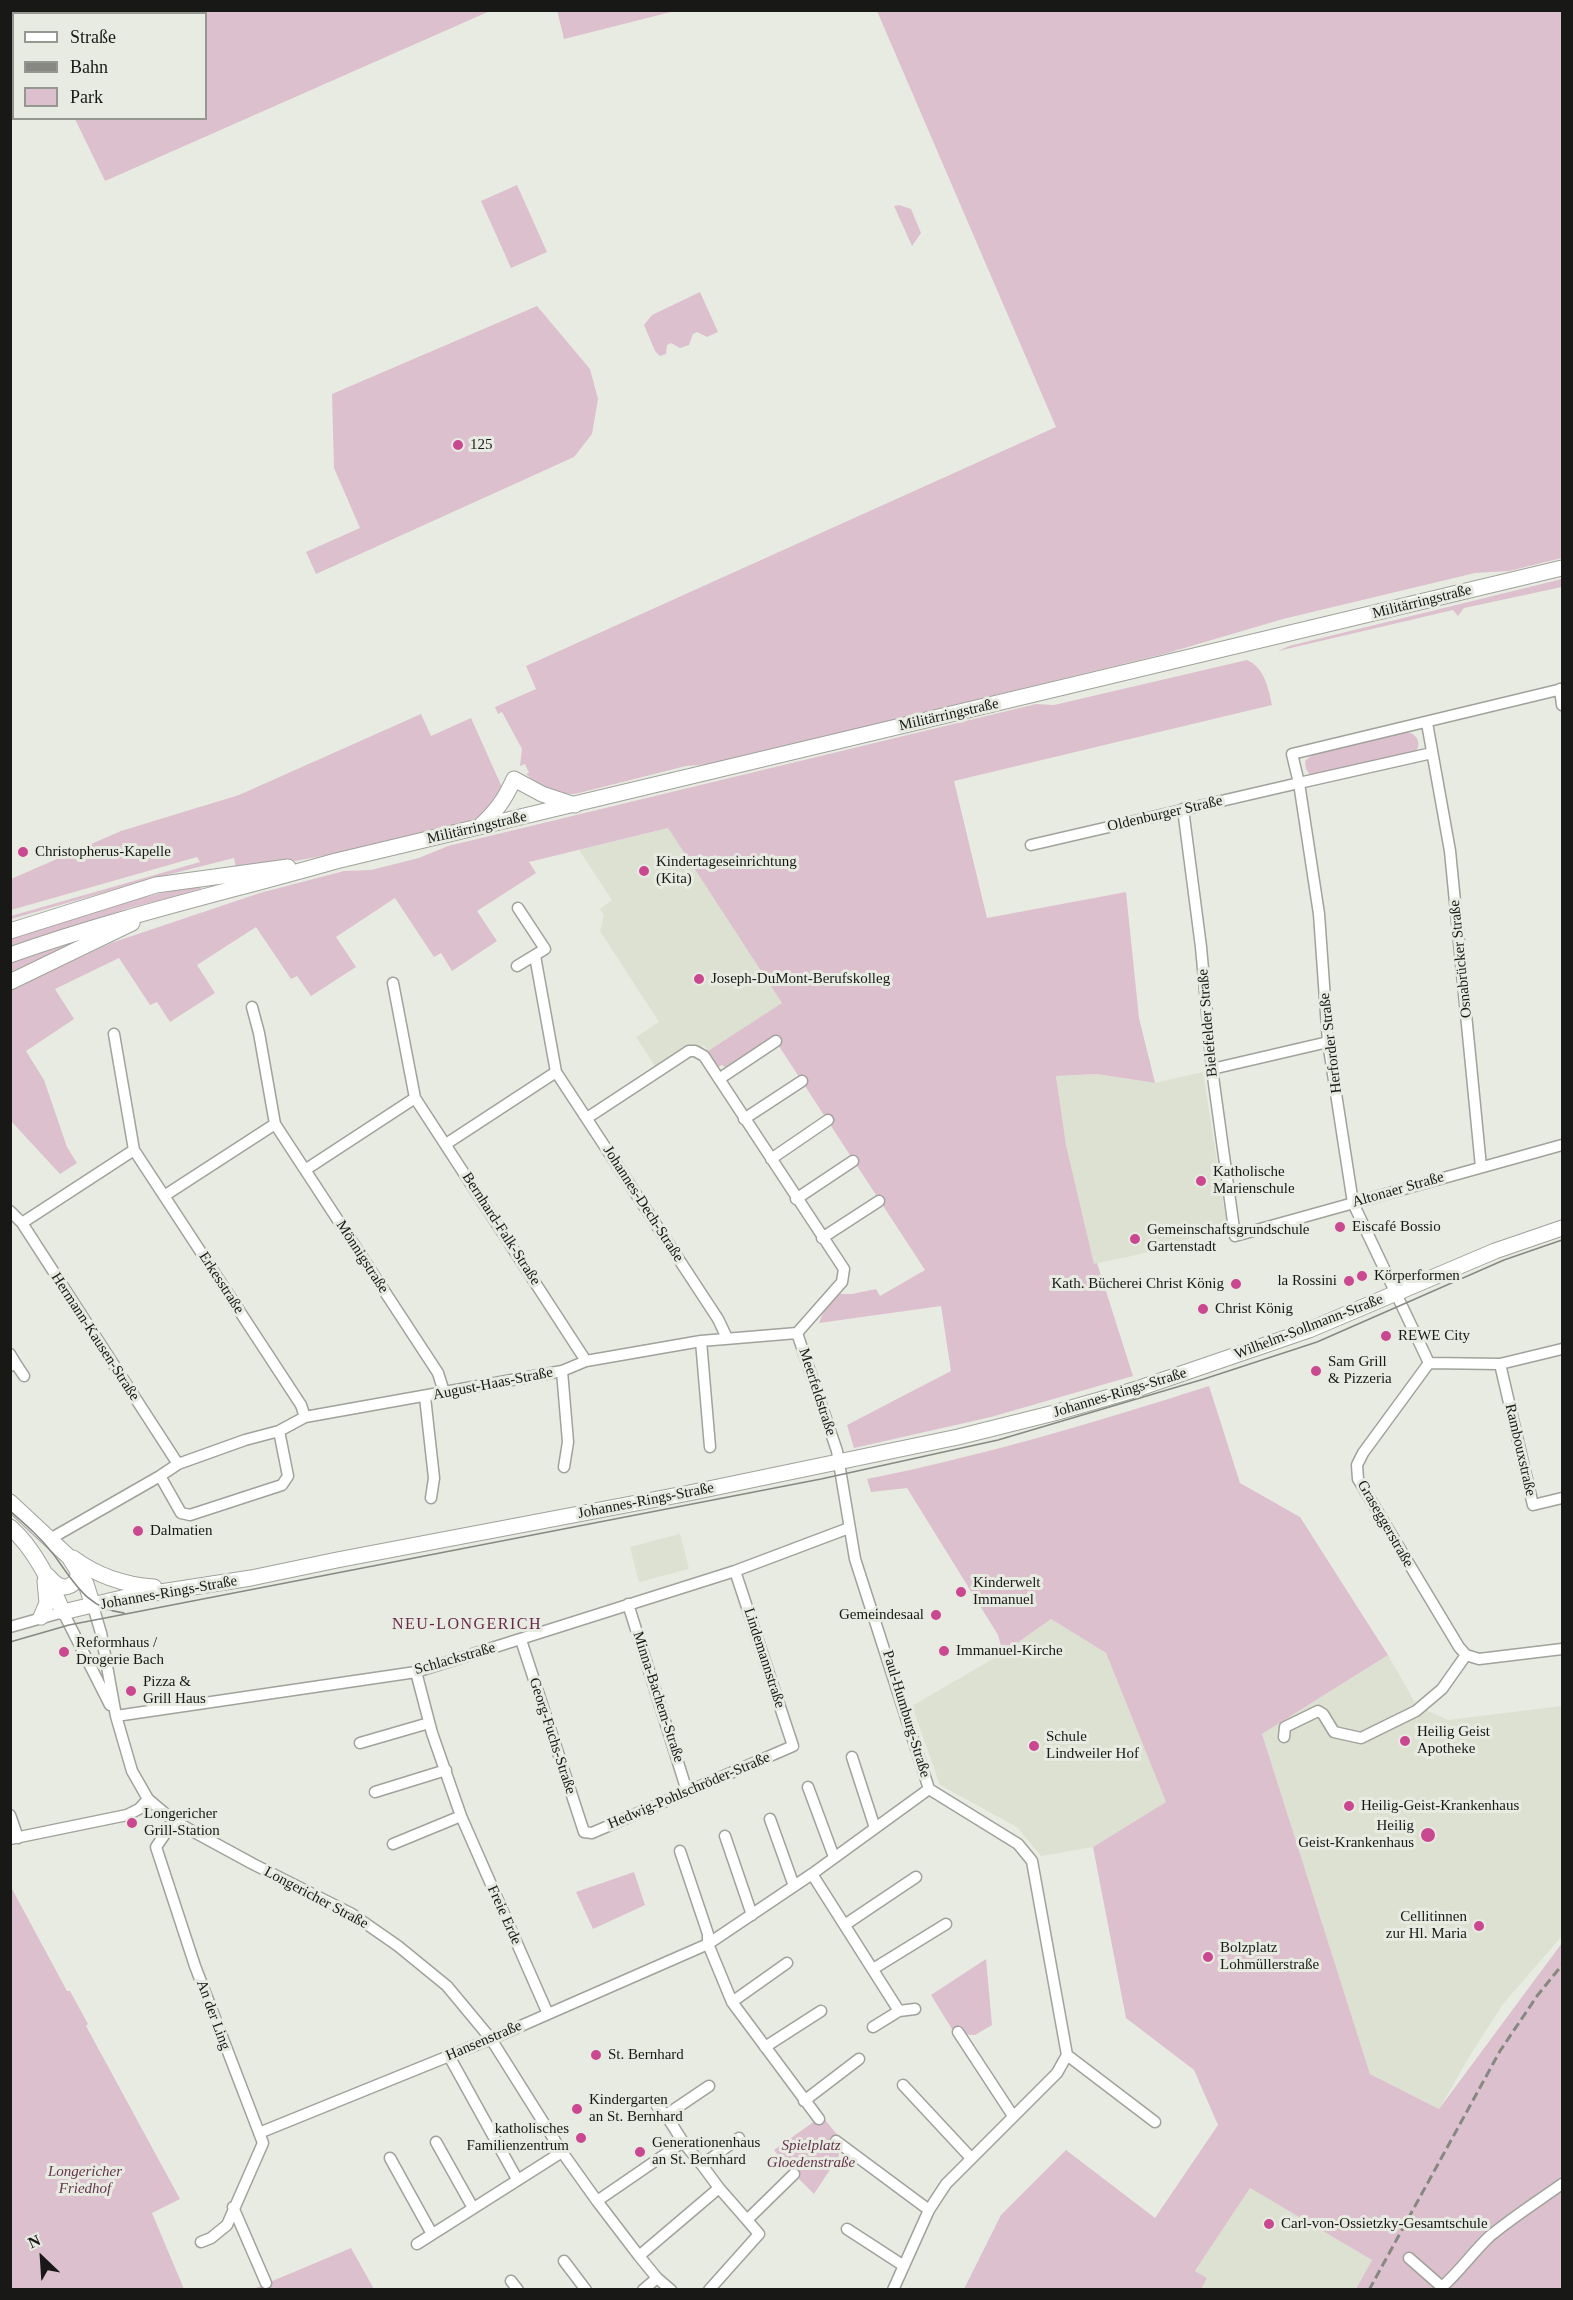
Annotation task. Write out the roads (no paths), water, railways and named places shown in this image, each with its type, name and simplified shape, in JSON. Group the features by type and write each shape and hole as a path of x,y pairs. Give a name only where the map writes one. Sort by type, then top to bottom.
{"main road":[{"name":"Militärringstraße","path":"10,955 72,933 336,861 1563,568"},
{"path":"478,828 497,811 506,799 514,779 535,792 575,805"},
{"name":"Militärringstraße","path":"10,931 156,885 336,861"},
{"path":"212,876 216,895"},
{"path":"10,982 104,938 154,911"},
{"name":"Wilhelm-Sollmann-Straße","path":"1222,1360 1309,1330 1495,1251 1563,1228"},
{"name":"Johannes-Rings-Straße","path":"63,1612 122,1598 251,1578 839,1462 993,1429 1134,1390 1222,1360"},
{"name":"Longericher Straße","path":"10,1502 65,1552 79,1569 93,1606"},
{"name":"Longericher Straße","path":"10,1527 23,1538 43,1571 63,1612"},
{"path":"65,1552 84,1566 110,1578 137,1586 180,1588"},
{"path":"43,1571 62,1588 74,1584 79,1569"},
{"path":"41,1617 47,1603 43,1571"}],"street":[{"path":"1299,783 1292,754 1561,689 1563,705"},
{"path":"1427,723 1432,753"},
{"name":"Oldenburger Straße","path":"1031,846 1432,753"},
{"name":"Osnabrücker Straße","path":"1432,753 1450,851 1481,1167"},
{"name":"Herforder Straße","path":"1299,783 1318,914 1329,1042 1353,1203 1396,1293"},
{"name":"Bielefelder Straße","path":"1183,809 1202,947 1212,1069 1234,1236"},
{"name":"Johannes-Dech-Straße","path":"518,908 545,949 535,956 556,1072 718,1319 727,1338"},
{"path":"517,966 535,956"},
{"name":"Bernhard-Falk-Straße","path":"393,983 415,1098 586,1361"},
{"name":"Mönnigstraße","path":"252,1007 259,1033 275,1124 438,1373 444,1392"},
{"name":"Erkesstraße","path":"114,1034 134,1150 301,1405 305,1417"},
{"path":"718,1079 776,1041"},
{"path":"1212,1069 1329,1042"},
{"name":"Meerfeldstraße","path":"587,1118 689,1051 695,1051 704,1056 822,1239 844,1269 844,1276 838,1287 797,1333 839,1462"},
{"path":"446,1144 556,1072"},
{"path":"744,1119 801,1081"},
{"path":"305,1170 415,1098"},
{"path":"771,1159 828,1120"},
{"path":"164,1196 275,1124"},
{"name":"Altonaer Straße","path":"1234,1236 1563,1145"},
{"path":"22,1223 134,1150"},
{"path":"796,1198 853,1161"},
{"path":"822,1239 879,1201"},
{"name":"Hermann-Kausen-Straße","path":"10,1211 22,1223 178,1464"},
{"path":"1396,1293 1429,1363 1500,1364 1563,1349"},
{"name":"August-Haas-Straße","path":"50,1539 178,1464 245,1440 279,1431 305,1417 562,1371 586,1361 701,1341 797,1333"},
{"path":"701,1341 710,1447"},
{"path":"12,1361 24,1376"},
{"name":"Graseggerstraße","path":"1429,1363 1363,1453 1357,1465 1358,1479 1466,1655"},
{"name":"Rambouxstraße","path":"1500,1364 1533,1505 1563,1498"},
{"name":"August-Haas-Straße","path":"562,1371 568,1442 564,1467"},
{"name":"August-Haas-Straße","path":"425,1397 434,1478 431,1498"},
{"path":"160,1476 185,1515 282,1485 288,1476 279,1431"},
{"name":"Paul-Humburg-Straße","path":"839,1462 849,1528 864,1589 885,1646 928,1788 1018,1844 1032,1861 1067,2055"},
{"name":"Schlackstraße","path":"116,1716 416,1672 735,1571 849,1528"},
{"name":"Lindemannstraße","path":"735,1571 793,1746"},
{"name":"Minna-Bachem-Straße","path":"628,1604 687,1791"},
{"name":"Longericher Straße","path":"93,1606 101,1633 116,1716 132,1771 148,1799 174,1821 352,1914 398,1946 447,1986 491,2039 562,2152 597,2201 657,2278 671,2289"},
{"path":"10,1627 63,1612"},
{"name":"Longericher Straße","path":"63,1612 116,1716"},
{"name":"Georg-Fuchs-Straße","path":"521,1640 584,1832"},
{"path":"1284,1737 1285,1727 1318,1711 1323,1714 1334,1732 1361,1738 1416,1711 1442,1689 1466,1655 1479,1659 1563,1649"},
{"name":"Freie Erde","path":"416,1672 429,1723 461,1816 548,2014"},
{"path":"360,1743 429,1723"},
{"name":"Hedwig-Pohlschröder-Straße","path":"584,1832 592,1833 793,1746"},
{"path":"852,1757 875,1828"},
{"path":"375,1792 446,1770"},
{"path":"808,1787 834,1857"},
{"name":"Hansenstraße","path":"259,2133 491,2039 708,1944 812,1874 928,1788"},
{"path":"10,1815 14,1839 127,1815 139,1809 148,1799"},
{"path":"393,1844 461,1816"},
{"path":"770,1819 794,1886"},
{"name":"An der Ling","path":"174,1821 156,1847 195,1966 263,2143 227,2224 211,2238 201,2242"},
{"path":"725,1836 752,1915"},
{"path":"680,1851 708,1934 708,1944 732,2002 819,2119"},
{"path":"812,1874 846,1924 899,2011"},
{"path":"846,1924 916,1877"},
{"path":"873,1969 946,1924"},
{"path":"732,2002 788,1963"},
{"path":"873,2027 899,2011 915,2009"},
{"path":"765,2048 821,2011"},
{"path":"958,2032 1013,2116"},
{"path":"893,2289 929,2210 946,2184 1057,2073 1067,2055 1155,2122"},
{"path":"449,2056 517,2179"},
{"path":"804,2101 859,2059"},
{"path":"903,2085 971,2158"},
{"path":"666,2115 710,2086"},
{"path":"657,2106 719,2188 759,2234 709,2289"},
{"path":"702,2165 739,2138"},
{"path":"836,2141 929,2210"},
{"path":"436,2142 473,2208"},
{"path":"597,2201 683,2142"},
{"path":"417,2244 562,2152"},
{"path":"390,2158 432,2234"},
{"path":"747,2220 794,2174"},
{"path":"1409,2258 1443,2288 1492,2235 1563,2184"},
{"path":"639,2256 719,2188"},
{"path":"233,2207 266,2283"},
{"path":"847,2229 904,2266"},
{"path":"564,2261 586,2289"},
{"path":"643,2289 657,2278"}],"tram line":[{"path":"10,1642 69,1625 821,1479 998,1440 1204,1379 1317,1342 1504,1260 1562,1240"},
{"path":"10,1511 44,1543 83,1593 100,1606 124,1613"}],"railway":[{"path":"1369,2290 1500,2051 1537,1996 1562,1965"}],"place":[{"name":"125","path":"458,445"},
{"name":"Christopherus-Kapelle","path":"23,852"},
{"name":"Kindertageseinrichtung (Kita)","path":"644,871"},
{"name":"Joseph-DuMont-Berufskolleg","path":"699,979"},
{"name":"Katholische Marienschule","path":"1201,1181"},
{"name":"Eiscafé Bossio","path":"1340,1227"},
{"name":"Gemeinschaftsgrundschule Gartenstadt","path":"1135,1239"},
{"name":"Körperformen","path":"1362,1276"},
{"name":"la Rossini","path":"1349,1281"},
{"name":"Kath. Bücherei Christ König","path":"1236,1284"},
{"name":"Christ König","path":"1203,1309"},
{"name":"REWE City","path":"1386,1336"},
{"name":"Sam Grill & Pizzeria","path":"1316,1371"},
{"name":"Dalmatien","path":"138,1531"},
{"name":"Kinderwelt Immanuel","path":"961,1592"},
{"name":"Gemeindesaal","path":"936,1615"},
{"name":"Immanuel-Kirche","path":"944,1651"},
{"name":"Reformhaus / Drogerie Bach","path":"64,1652"},
{"name":"Pizza & Grill Haus","path":"131,1691"},
{"name":"Heilig Geist Apotheke","path":"1405,1741"},
{"name":"Schule Lindweiler Hof","path":"1034,1746"},
{"name":"Heilig-Geist-Krankenhaus","path":"1349,1806"},
{"name":"Longericher Grill-Station","path":"132,1823"},
{"name":"Heilig Geist-Krankenhaus","path":"1428,1835"},
{"name":"Cellitinnen zur Hl. Maria","path":"1479,1926"},
{"name":"Bolzplatz Lohmüllerstraße","path":"1208,1957"},
{"name":"St. Bernhard","path":"596,2055"},
{"name":"Kindergarten an St. Bernhard","path":"577,2109"},
{"name":"katholisches Familienzentrum","path":"581,2138"},
{"name":"Generationenhaus an St. Bernhard","path":"640,2152"},
{"name":"Carl-von-Ossietzky-Gesamtschule","path":"1269,2224"}],"district":[{"name":"NEU-LONGERICH","path":"467,1625"}],"park label":[{"name":"Spielplatz Gloedenstraße","path":"811,2154"},
{"name":"Longericher Friedhof","path":"85,2180"}]}
